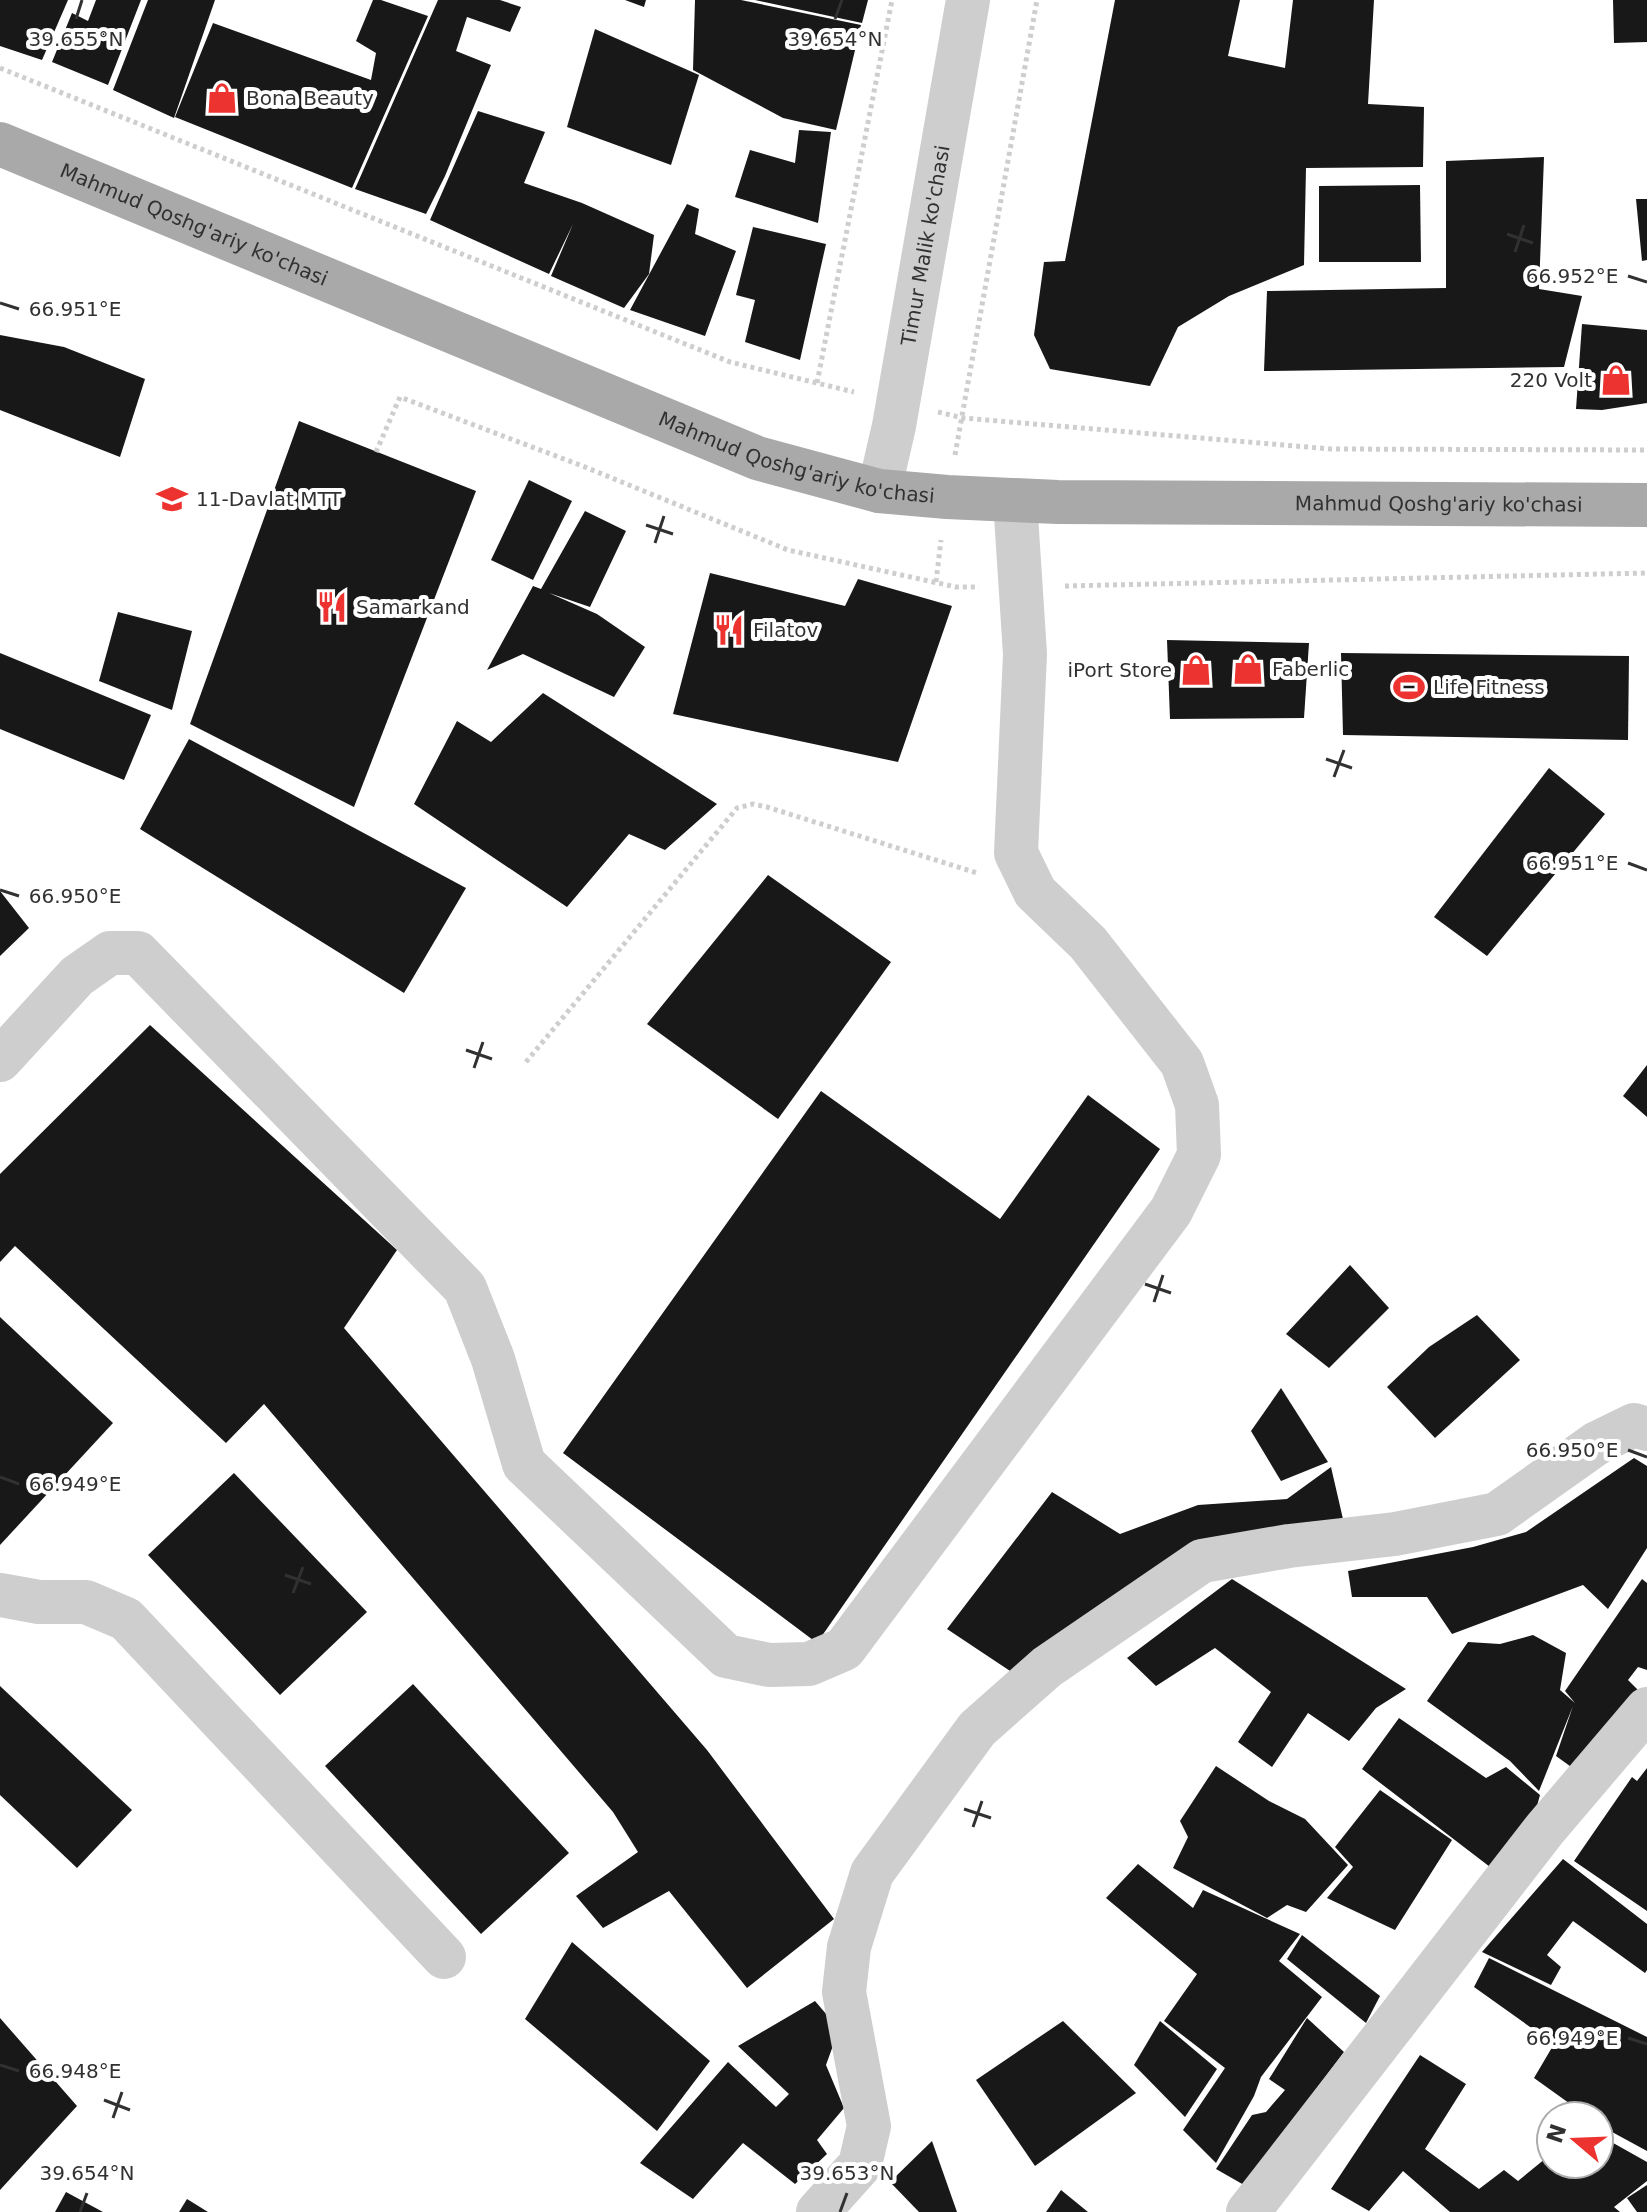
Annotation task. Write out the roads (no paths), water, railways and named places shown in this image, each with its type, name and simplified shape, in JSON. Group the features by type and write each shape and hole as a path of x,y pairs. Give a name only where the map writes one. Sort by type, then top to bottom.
{"main road":[{"name":"Mahmud Qoshg'ariy ko'chasi","path":"0,144 757,458 879,491 1015,500 1647,505"}],"street":[{"name":"Timur Malik ko'chasi","path":"879,491 968,0"},
{"path":"0,1060 77,976 110,953 138,953 465,1288 498,1371 524,1464 726,1656 769,1665 809,1664 844,1649 1171,1211 1199,1155 1197,1105 1182,1063 1088,943 1035,892 1016,853 1025,654 1015,500"},
{"path":"818,2212 860,2165 869,2126 844,1992 849,1947 872,1873 977,1729 1047,1667 1202,1561 1289,1546 1395,1534 1497,1514 1597,1443 1634,1425 1647,1429"},
{"path":"0,1595 39,1602 86,1602 126,1619 444,1957"},
{"path":"1248,2212 1545,1829 1647,1709"}],"place":[{"name":"Bona Beauty","path":"222,98"},
{"name":"220 Volt","path":"1616,380"},
{"name":"11-Davlat MTT","path":"172,499"},
{"name":"Samarkand","path":"332,607"},
{"name":"Filatov","path":"729,630"},
{"name":"Faberlic","path":"1248,669"},
{"name":"iPort Store","path":"1196,670"},
{"name":"Life Fitness","path":"1409,687"}]}
